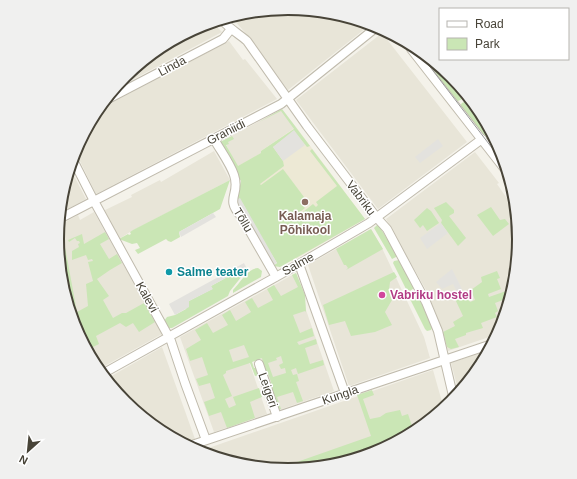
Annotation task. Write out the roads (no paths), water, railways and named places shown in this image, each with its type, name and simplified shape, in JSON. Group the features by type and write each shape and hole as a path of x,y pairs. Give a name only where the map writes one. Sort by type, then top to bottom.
{"street":[{"name":"Vabriku","path":"226,24 247,41 288,100 377,218 387,229 422,292 438,331 452,393"},
{"name":"Linda","path":"117,94 223,39 231,29"},
{"name":"Graniidi","path":"65,216 288,100 372,31"},
{"path":"417,56 499,161"},
{"name":"Tõllu","path":"214,139 234,174 236,185 233,200 234,209 242,216 276,277"},
{"name":"Salme","path":"107,371 299,264 377,218 482,139"},
{"name":"Kalevi","path":"76,166 172,341 185,383 206,440"},
{"path":"299,264 345,393"},
{"name":"Kungla","path":"195,444 486,346"},
{"name":"Leigeri","path":"259,364 277,417"}],"tram line":[{"path":"427,62 495,152"}],"place":[{"name":"Kalamaja Põhikool","path":"305,202"},
{"name":"Salme teater","path":"169,272"},
{"name":"Vabriku hostel","path":"382,295"}]}
